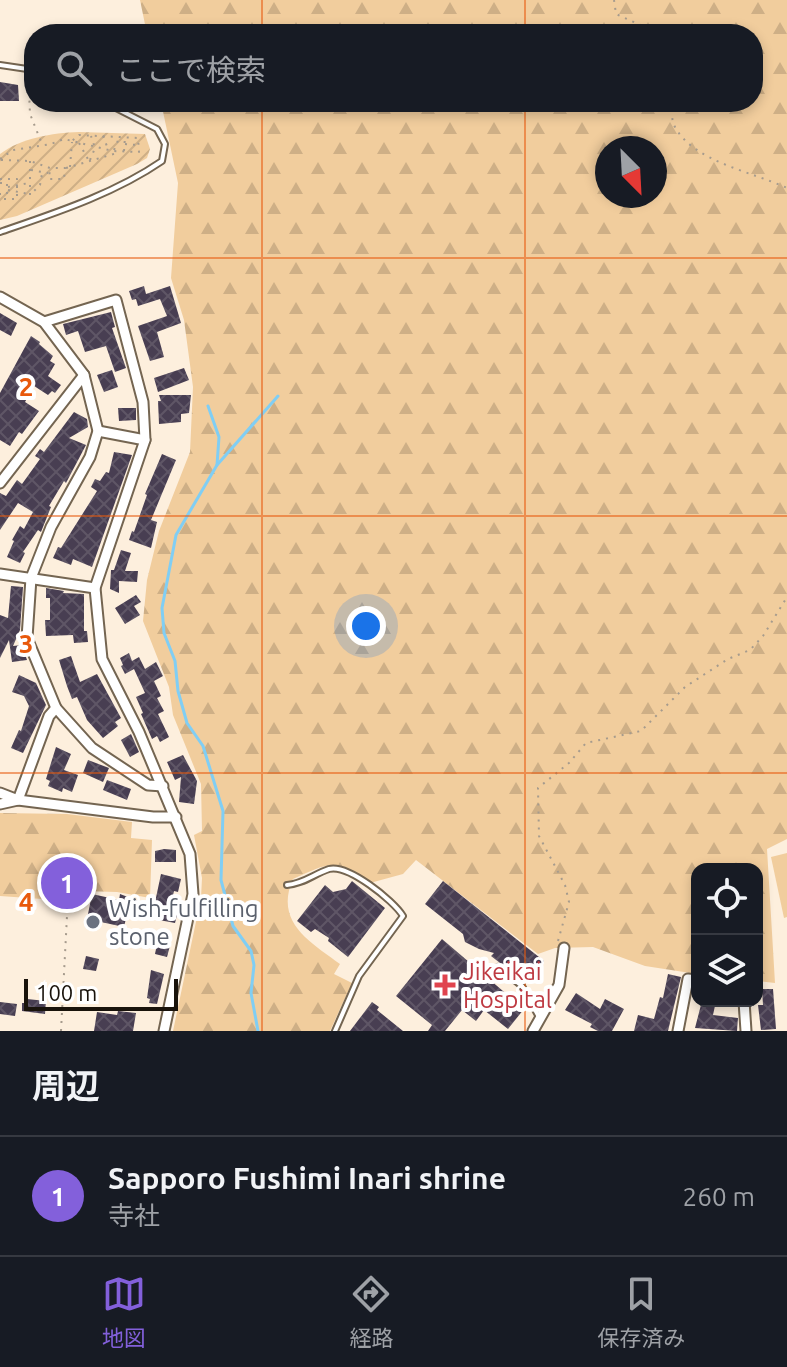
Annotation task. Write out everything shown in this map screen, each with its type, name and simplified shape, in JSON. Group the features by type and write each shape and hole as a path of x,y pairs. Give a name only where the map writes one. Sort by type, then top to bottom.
{"street":[{"path":"0,298 44,322 84,375 98,431 90,457 51,527 31,578 27,638 56,708 92,748 148,785 163,786"},
{"path":"44,322 116,300 143,402 145,440 95,588 102,659 163,786 190,854 193,894 164,1031"},
{"path":"0,483 84,375"},
{"path":"98,431 145,440"},
{"path":"0,575 95,588"},
{"path":"18,800 49,716 56,708"},
{"path":"0,793 18,800 153,817 176,817"},
{"path":"0,804 18,800"},
{"path":"533,1031 559,985 564,948"},
{"path":"678,1031 688,979 691,979"},
{"path":"744,1007 746,1031"}],"lane":[{"path":"0,65 24,69"},
{"path":"0,232 49,216 136,179 162,161 165,144 157,129 124,112"},
{"path":"287,885 327,870 346,870 375,890 403,916 359,976 335,1031"},
{"path":"498,967 522,986 540,1019"}],"path":[{"path":"614,0 616,14 638,24"},
{"path":"30,112 43,145"},
{"path":"672,112 673,124 693,148 708,157 787,188"},
{"path":"0,160 13,150 64,139 74,140 95,148 118,152 139,152 138,138 79,135 74,140 70,167"},
{"path":"89,161 95,148 91,136"},
{"path":"103,136 108,150"},
{"path":"113,151 119,137"},
{"path":"124,152 125,137"},
{"path":"79,143 89,161"},
{"path":"125,144 139,145"},
{"path":"0,160 30,161 50,168 65,168 118,152"},
{"path":"30,161 30,195"},
{"path":"50,168 49,179 64,179 65,168"},
{"path":"56,168 56,179"},
{"path":"30,169 42,174 49,173"},
{"path":"30,195 40,185 42,174"},
{"path":"0,181 17,179 17,199 0,199"},
{"path":"0,181 7,183 7,194 0,194"},
{"path":"7,189 30,183"},
{"path":"7,189 30,195"},
{"path":"564,948 557,940 569,902 565,885 539,836 538,788 569,763 586,743 641,731 693,681 728,659 750,650 763,636 787,597"},
{"path":"61,1031 68,897"}],"green space":[{"path":"140,0 787,0 787,839 767,849 775,983 763,982 763,863 691,863 691,973 645,966 593,947 555,948 538,954 416,860 403,874 370,883 349,869 333,865 293,879 288,894 288,907 298,929 340,964 334,974 352,983 330,1031 173,1031 201,898 202,878 194,835 202,831 201,784 173,715 169,687 143,621 147,580 159,531 190,452 193,387 184,320 171,278 178,183 163,112 763,112 763,24 145,24"},
{"path":"79,132 145,134 150,149 147,158 137,164 17,216 0,220 0,154 37,137"},
{"path":"0,813 67,814 132,822 131,838 152,840 150,898 117,892 81,891 83,860 55,857 52,892 42,899 0,896"},
{"path":"787,853 787,917 784,918 771,857"}],"building":[{"path":"0,82 18,85 19,101 0,101"},
{"path":"144,286 146,294 170,286 181,323 157,332 164,357 150,361 138,326 167,316 160,299 138,306 136,299 132,300 129,291"},
{"path":"111,312 115,327 112,328 126,368 115,372 106,346 85,352 78,331 66,335 63,324"},
{"path":"0,313 17,323 11,336 0,330"},
{"path":"31,336 53,356 50,361 55,364 48,376 61,385 55,393 52,391 48,395 34,386 25,402 39,411 10,446 0,440 0,393"},
{"path":"184,368 189,380 158,392 154,378"},
{"path":"112,370 118,387 104,392 97,375"},
{"path":"159,395 191,395 189,413 181,414 181,422 159,424"},
{"path":"118,408 136,408 136,420 119,421"},
{"path":"74,412 87,419 88,427 69,438 86,445 66,483 64,481 49,506 41,532 38,530 23,552 20,563 7,557 20,526 24,529 33,512 18,503 0,530 0,493 6,496 17,480 22,484 40,459 35,456 40,449 44,452"},
{"path":"114,452 132,455 92,567 73,559 71,565 53,558 97,491 91,487 95,479 100,481 106,472 109,473"},
{"path":"162,454 176,460 151,520 157,522 151,548 129,540"},
{"path":"121,550 131,553 125,571 138,571 137,582 119,581 119,593 110,589 111,570 114,570"},
{"path":"11,586 23,587 20,630 13,646 22,645 27,660 12,662 9,640 0,658 0,615 8,618"},
{"path":"46,588 84,594 84,631 87,631 88,642 74,643 73,635 46,636 45,620 50,620 50,598 46,598"},
{"path":"136,595 141,602 134,606 140,615 125,624 115,608"},
{"path":"129,653 132,661 139,657 145,669 156,662 163,676 154,681 161,696 157,698 164,711 158,714 169,737 160,742 157,736 152,739 141,714 136,697 145,693 134,669 125,674 121,666 120,658"},
{"path":"71,656 80,682 97,674 121,718 115,722 118,726 103,738 87,720 77,697 72,699 59,660"},
{"path":"19,675 36,683 46,705 23,753 11,748 21,731 29,706 24,696 12,692"},
{"path":"131,734 139,752 130,757 121,740"},
{"path":"56,747 71,754 64,770 78,775 72,792 63,788 62,792 48,786 50,781 46,779"},
{"path":"183,755 197,781 194,804 179,802 181,777 175,780 167,762"},
{"path":"88,760 109,768 103,782 83,773"},
{"path":"107,780 131,789 127,800 103,790"},
{"path":"176,850 176,862 155,862 155,851"},
{"path":"65,863 73,863 73,873 76,873 72,895 62,895 63,891 60,891 61,871 64,872"},
{"path":"161,874 181,879 178,892 174,891 170,909 178,911 175,923 127,914 124,927 87,919 92,894 119,900 120,894 154,907"},
{"path":"352,881 385,908 348,957 328,941 329,938 315,929 311,932 297,921 325,885 333,892 346,889"},
{"path":"443,881 544,961 526,983 491,956 494,953 465,942 463,934 425,904"},
{"path":"158,939 171,942 167,957 155,954"},
{"path":"442,939 524,1009 508,1029 484,1010 476,1021 462,1010 445,1031 428,1031 432,1025 396,996"},
{"path":"86,956 99,959 96,971 83,969"},
{"path":"151,970 164,974 157,1004 149,1003 150,999 147,998"},
{"path":"668,974 681,977 668,1031 634,1031 638,1015 654,1019"},
{"path":"763,989 773,989 776,1029 761,1030 758,1007 763,1007"},
{"path":"576,993 600,1009 605,999 624,1009 612,1031 598,1031 590,1027 592,1024 565,1010"},
{"path":"27,999 46,1001 45,1014 22,1011 22,1003 27,1003"},
{"path":"0,1002 17,1004 15,1016 0,1014"},
{"path":"372,1002 379,1007 377,1010 403,1031 350,1031"},
{"path":"700,1007 715,1007 713,1015 738,1018 737,1031 695,1028"},
{"path":"118,1011 136,1013 133,1031 94,1031 97,1012 117,1015"}],"waterway":[{"path":"217,465 278,396"},
{"path":"208,406 219,437 217,465 176,535 162,608 164,633 175,661 178,691 187,723 203,746 223,811 221,880 233,926 251,951 254,965 251,993 258,1031"}],"place":[{"name":"Sapporo Fushimi Inari shrine","path":"67,883"},
{"name":"Wish-fulfilling stone","path":"93,922"},
{"name":"Jikeikai Hospital","path":"445,985"}]}
